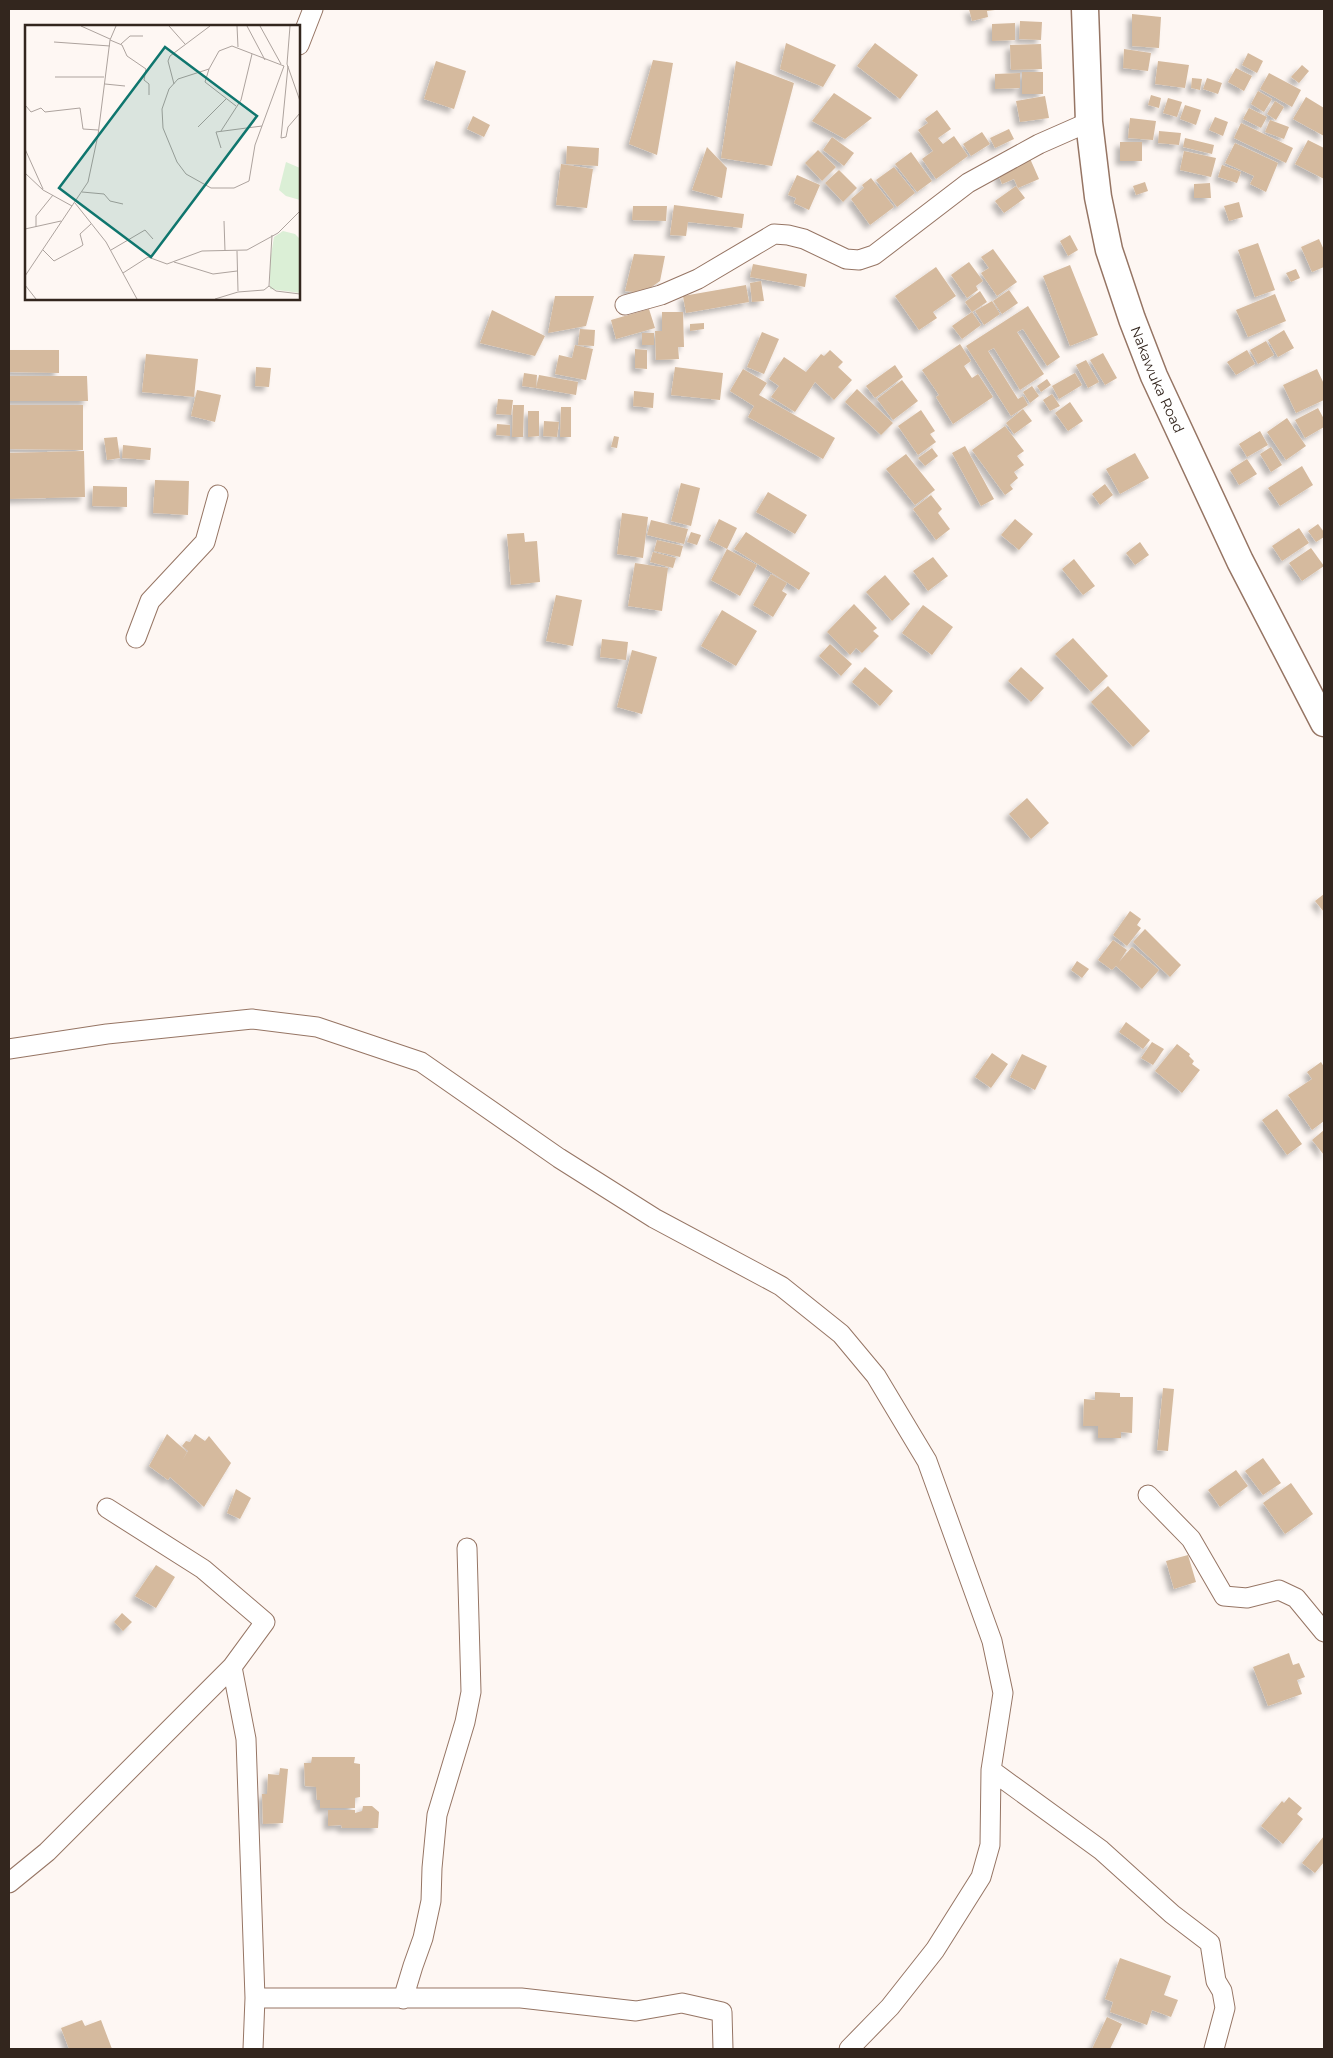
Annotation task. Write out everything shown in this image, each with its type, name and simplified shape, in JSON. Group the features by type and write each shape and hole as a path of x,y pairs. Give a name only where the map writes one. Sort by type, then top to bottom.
{"main road":[{"name":"Nakawuka Road","path":"1085,9 1089,122 1098,197 1109,250 1132,319 1154,376 1240,561 1324,723"}],"street":[{"path":"300,42 313,9"},
{"path":"625,305 661,295 698,279 774,234 788,235 804,240 846,259 859,260 874,255 968,183 1038,144 1089,122"},
{"path":"136,638 150,601 205,542 218,495"},
{"path":"9,1049 107,1034 252,1019 317,1027 421,1062 559,1158 654,1218 781,1286 842,1334 876,1376 928,1461 992,1641 1003,1693 990,1770 990,1845 980,1876 929,1957 890,2007 849,2049"},
{"path":"1148,1495 1191,1539 1224,1596 1247,1598 1279,1590 1296,1598 1324,1632"},
{"path":"9,1883 47,1852 232,1667 265,1622 203,1569 107,1508"},
{"path":"403,1999 423,1938 431,1901 437,1814 465,1722 471,1692 467,1548"},
{"path":"232,1667 246,1739 255,1998 253,2049"},
{"path":"990,1770 1101,1850 1172,1914 1210,1943 1216,1981 1222,1991 1225,2008 1214,2049"},
{"path":"255,1998 520,1998 636,2011 682,2003 722,2012 723,2049"}],"building":[{"path":"969,9 995,10 987,11 988,17 972,21"},
{"path":"1132,14 1161,17 1159,48 1132,46"},
{"path":"1020,21 1042,22 1041,40 1019,39"},
{"path":"1015,23 1015,40 992,41 992,24"},
{"path":"786,43 836,65 823,87 780,69"},
{"path":"875,43 918,75 900,99 857,66"},
{"path":"1041,44 1042,69 1011,70 1010,45"},
{"path":"1124,49 1151,53 1148,71 1123,68"},
{"path":"1248,53 1263,61 1257,73 1242,65"},
{"path":"653,60 673,63 657,155 629,144"},
{"path":"436,61 466,71 454,109 424,99"},
{"path":"736,61 794,83 772,166 721,158"},
{"path":"1158,61 1189,65 1185,88 1155,84"},
{"path":"1302,65 1309,71 1299,83 1291,77"},
{"path":"1236,68 1252,76 1244,91 1228,82"},
{"path":"1022,72 1043,72 1043,94 1022,94"},
{"path":"1020,73 1020,88 995,89 995,74"},
{"path":"1269,73 1301,90 1292,107 1260,89"},
{"path":"1192,78 1202,79 1200,90 1191,88"},
{"path":"1207,78 1222,83 1218,94 1203,89"},
{"path":"1258,91 1272,99 1264,112 1251,104"},
{"path":"834,93 872,118 845,139 812,121"},
{"path":"1151,95 1161,98 1159,108 1148,105"},
{"path":"1045,96 1049,118 1020,122 1016,101"},
{"path":"1306,97 1324,108 1324,136 1293,119"},
{"path":"1168,98 1182,102 1177,117 1163,113"},
{"path":"1275,101 1284,107 1276,120 1267,114"},
{"path":"1185,105 1201,110 1196,125 1180,119"},
{"path":"1249,108 1267,117 1261,128 1243,119"},
{"path":"937,110 951,129 938,138 943,144 954,136 968,156 936,179 922,159 933,151 918,130 928,123 925,119"},
{"path":"473,116 490,125 484,137 467,129"},
{"path":"1215,117 1228,122 1223,136 1209,130"},
{"path":"1130,118 1156,121 1153,140 1128,138"},
{"path":"1270,120 1289,127 1284,139 1265,132"},
{"path":"1241,123 1293,148 1286,163 1234,138"},
{"path":"1009,129 1014,139 995,148 990,138"},
{"path":"1159,131 1181,133 1179,145 1158,143"},
{"path":"982,132 990,144 971,156 963,144"},
{"path":"832,137 854,153 844,166 823,150"},
{"path":"1185,138 1214,145 1212,154 1183,147"},
{"path":"1308,140 1324,148 1324,179 1295,164"},
{"path":"1120,142 1142,142 1142,161 1120,161"},
{"path":"1235,143 1278,163 1266,192 1250,184 1254,176 1225,163"},
{"path":"567,146 599,148 598,166 566,164"},
{"path":"707,147 727,168 722,198 692,190"},
{"path":"818,150 836,167 822,181 805,163"},
{"path":"1184,151 1216,158 1211,177 1180,170"},
{"path":"911,152 932,181 917,192 895,164"},
{"path":"1028,154 1039,179 1018,188 1014,179 1002,184 996,168"},
{"path":"561,164 593,169 587,208 556,205"},
{"path":"1222,165 1241,172 1237,183 1218,177"},
{"path":"894,167 915,193 897,207 876,180"},
{"path":"839,170 857,188 843,202 825,183"},
{"path":"797,175 820,185 809,210 794,203 796,198 788,195"},
{"path":"871,178 894,207 870,225 851,199 864,188 862,185"},
{"path":"1145,182 1148,191 1136,195 1133,186"},
{"path":"1210,183 1211,198 1194,198 1194,184"},
{"path":"1016,186 1025,198 1004,213 995,201"},
{"path":"1239,202 1243,217 1229,221 1224,206"},
{"path":"674,205 744,214 742,228 688,222 686,236 670,235"},
{"path":"633,206 667,206 666,221 632,220"},
{"path":"1070,235 1078,250 1068,256 1060,241"},
{"path":"1319,239 1324,250 1324,267 1312,272 1301,247"},
{"path":"1258,243 1275,290 1255,297 1238,250"},
{"path":"993,249 1017,282 997,296 981,273 989,268 981,257"},
{"path":"634,254 665,256 660,281 643,293 625,291"},
{"path":"969,262 983,281 976,286 978,290 967,298 951,275"},
{"path":"753,264 807,274 805,287 750,277"},
{"path":"1070,265 1098,335 1070,346 1043,276"},
{"path":"936,267 956,296 933,312 937,318 919,330 895,296"},
{"path":"1296,269 1300,278 1291,282 1286,273"},
{"path":"761,281 764,301 752,302 750,283"},
{"path":"746,285 749,302 686,313 683,296"},
{"path":"1009,290 1018,303 1002,314 993,301"},
{"path":"980,291 987,302 972,312 965,302"},
{"path":"1275,294 1286,321 1248,337 1236,310"},
{"path":"555,296 594,296 586,326 548,333"},
{"path":"992,301 1000,314 984,325 975,311"},
{"path":"1028,306 1060,357 1047,366 1023,329 1017,332 1044,374 1020,390 994,348 988,351 1018,399 1023,396 1028,405 1011,416 966,346"},
{"path":"649,309 655,328 616,339 611,320"},
{"path":"492,310 545,336 535,356 480,343"},
{"path":"662,312 683,312 684,347 678,347 679,359 656,360 655,331 662,331"},
{"path":"972,312 981,325 962,339 952,326"},
{"path":"704,323 704,329 690,331 690,324"},
{"path":"580,329 595,330 594,346 578,345"},
{"path":"1284,330 1294,348 1278,357 1268,340"},
{"path":"762,332 779,339 764,374 747,367"},
{"path":"642,333 654,333 654,345 642,345"},
{"path":"1266,341 1274,355 1258,364 1250,350"},
{"path":"960,344 971,361 964,366 972,378 978,374 993,397 953,424 936,397 939,395 922,370"},
{"path":"575,345 593,349 586,380 555,374 559,355 572,358"},
{"path":"635,349 647,350 647,369 635,368"},
{"path":"9,350 59,350 59,373 9,372"},
{"path":"830,350 843,362 838,367 852,380 834,400 815,382 795,412 771,397 779,386 769,379 784,357 806,372 821,354 824,356"},
{"path":"1247,350 1255,364 1236,375 1227,362"},
{"path":"1103,353 1117,378 1105,385 1090,360"},
{"path":"146,354 198,359 194,397 142,392"},
{"path":"1086,360 1099,382 1088,388 1076,365"},
{"path":"895,365 903,377 875,398 866,386"},
{"path":"256,367 271,368 269,387 255,386"},
{"path":"675,367 723,373 720,400 671,395"},
{"path":"743,369 767,383 759,395 835,438 823,459 748,417 754,406 730,391"},
{"path":"1317,369 1324,384 1324,400 1296,413 1283,385"},
{"path":"524,373 537,375 536,388 522,386"},
{"path":"1075,373 1082,385 1059,399 1052,386"},
{"path":"539,375 578,382 576,395 536,388"},
{"path":"9,376 87,376 88,401 9,401"},
{"path":"1047,379 1051,385 1041,392 1037,386"},
{"path":"902,380 918,401 893,420 877,399"},
{"path":"1032,386 1039,396 1030,403 1023,392"},
{"path":"857,389 893,423 881,435 845,402"},
{"path":"197,390 221,395 215,422 191,416"},
{"path":"634,391 654,393 653,408 633,406"},
{"path":"1052,394 1060,406 1050,411 1043,400"},
{"path":"498,399 513,400 511,415 496,414"},
{"path":"1070,402 1083,421 1068,431 1055,413"},
{"path":"9,405 83,405 83,450 9,449"},
{"path":"513,405 524,405 523,437 512,437"},
{"path":"561,407 571,407 571,437 560,437"},
{"path":"1318,408 1324,419 1324,427 1305,438 1295,420"},
{"path":"1023,409 1032,421 1014,434 1006,423"},
{"path":"921,410 935,431 930,434 936,442 918,455 898,426"},
{"path":"528,411 539,411 539,436 528,437"},
{"path":"1287,418 1306,446 1286,460 1267,432"},
{"path":"544,421 559,422 557,437 543,436"},
{"path":"497,424 510,425 510,436 496,435"},
{"path":"1005,426 1024,451 1017,456 1024,465 1014,472 1018,478 1010,485 1013,489 1005,495 972,450"},
{"path":"1260,431 1268,445 1247,457 1239,444"},
{"path":"614,436 619,437 617,448 611,447"},
{"path":"117,437 120,458 107,460 104,438"},
{"path":"123,445 151,448 150,460 122,458"},
{"path":"965,446 994,499 981,506 952,453"},
{"path":"1271,447 1282,465 1271,472 1260,454"},
{"path":"932,448 938,456 925,466 918,458"},
{"path":"84,451 85,497 9,499 9,453"},
{"path":"1135,453 1149,478 1120,494 1106,469"},
{"path":"906,454 935,490 915,505 886,469"},
{"path":"1247,459 1257,474 1239,485 1230,470"},
{"path":"1302,466 1313,485 1280,506 1268,488"},
{"path":"155,480 189,481 188,515 153,513"},
{"path":"681,483 700,488 691,526 671,521"},
{"path":"1105,484 1113,495 1100,505 1092,494"},
{"path":"93,486 127,487 127,507 92,506"},
{"path":"768,492 807,515 795,534 756,512"},
{"path":"931,495 942,509 938,513 950,529 936,540 913,509"},
{"path":"622,513 648,517 643,558 617,554"},
{"path":"719,519 737,528 727,549 709,540"},
{"path":"1015,519 1033,534 1019,550 1001,535"},
{"path":"651,520 688,529 684,544 647,535"},
{"path":"1318,524 1324,532 1324,537 1316,542 1308,531"},
{"path":"1299,528 1309,543 1282,561 1272,546"},
{"path":"691,532 701,535 697,545 687,542"},
{"path":"746,532 810,573 799,590 734,549"},
{"path":"524,533 525,542 537,541 540,582 511,585 507,534"},
{"path":"657,540 683,546 680,557 654,551"},
{"path":"1140,542 1149,555 1135,565 1126,553"},
{"path":"1311,548 1324,566 1302,581 1289,563"},
{"path":"727,549 757,565 740,596 711,580"},
{"path":"653,552 676,558 673,568 650,562"},
{"path":"933,557 948,576 928,591 913,571"},
{"path":"1074,559 1095,586 1083,595 1062,569"},
{"path":"635,563 668,568 662,611 628,606"},
{"path":"771,574 787,583 782,591 787,594 773,617 753,605"},
{"path":"885,575 910,604 892,621 866,592"},
{"path":"556,595 582,600 573,646 546,641"},
{"path":"854,604 877,628 873,631 879,636 862,653 856,648 850,655 827,632"},
{"path":"923,605 953,627 932,655 902,633"},
{"path":"722,610 757,631 736,666 701,646"},
{"path":"1073,638 1108,676 1091,692 1055,654"},
{"path":"602,639 628,642 626,660 600,657"},
{"path":"830,644 852,664 841,676 819,656"},
{"path":"632,650 657,657 642,714 617,707"},
{"path":"865,667 893,691 880,706 852,682"},
{"path":"1021,667 1044,688 1031,702 1008,681"},
{"path":"1108,686 1150,731 1133,747 1091,702"},
{"path":"1027,798 1049,823 1031,839 1009,814"},
{"path":"1324,894 1324,912 1315,901"},
{"path":"1130,911 1141,919 1137,925 1141,928 1127,946 1113,935"},
{"path":"1145,929 1181,965 1170,977 1133,942"},
{"path":"1113,940 1127,950 1119,962 1132,947 1159,970 1142,989 1116,966 1112,970 1098,960"},
{"path":"1077,961 1089,969 1082,978 1071,970"},
{"path":"1126,1022 1150,1040 1143,1049 1119,1032"},
{"path":"1152,1042 1164,1049 1153,1065 1141,1058"},
{"path":"1177,1044 1190,1054 1189,1056 1194,1061 1192,1064 1200,1070 1182,1093 1155,1071"},
{"path":"992,1053 1008,1064 991,1088 975,1077"},
{"path":"1022,1054 1047,1066 1035,1090 1010,1077"},
{"path":"1321,1062 1324,1067 1324,1121 1312,1130 1288,1095 1312,1079 1307,1072"},
{"path":"1277,1109 1302,1144 1287,1155 1262,1120"},
{"path":"1324,1130 1324,1155 1312,1140"},
{"path":"1163,1388 1174,1389 1168,1451 1157,1450"},
{"path":"1095,1392 1120,1393 1120,1397 1133,1397 1132,1433 1121,1432 1121,1438 1098,1438 1098,1426 1083,1426 1084,1399 1095,1400"},
{"path":"167,1434 187,1452 182,1461 188,1451 182,1446 186,1441 190,1442 195,1434 205,1441 209,1436 231,1463 204,1507 170,1477 168,1480 149,1466"},
{"path":"1263,1458 1281,1483 1263,1495 1245,1471"},
{"path":"1236,1470 1248,1486 1220,1507 1208,1490"},
{"path":"1291,1483 1313,1514 1285,1534 1263,1503"},
{"path":"236,1489 251,1498 240,1519 227,1513"},
{"path":"1188,1555 1196,1582 1174,1589 1166,1561"},
{"path":"156,1565 175,1577 156,1608 135,1596"},
{"path":"122,1613 132,1622 123,1631 114,1622"},
{"path":"1289,1653 1293,1665 1299,1663 1305,1677 1297,1680 1302,1694 1268,1706 1253,1667"},
{"path":"312,1757 355,1757 354,1763 360,1764 360,1797 355,1798 355,1808 320,1808 316,1787 305,1786 304,1763 311,1763"},
{"path":"280,1768 288,1769 283,1823 263,1824 262,1794 267,1794 268,1774 279,1775"},
{"path":"1289,1797 1302,1808 1297,1814 1303,1819 1283,1844 1261,1826 1282,1801 1284,1803"},
{"path":"363,1806 372,1806 379,1812 378,1828 342,1828 341,1825 328,1826 328,1810 355,1810 355,1813 362,1811"},
{"path":"1324,1836 1324,1862 1315,1873 1302,1863"},
{"path":"1120,1958 1171,1976 1164,1995 1178,2000 1171,2017 1152,2010 1147,2025 1110,2012 1113,2002 1105,1999"},
{"path":"1107,2017 1122,2024 1110,2049 1092,2049"},
{"path":"82,2020 85,2026 101,2020 112,2049 69,2049 61,2028"}]}
